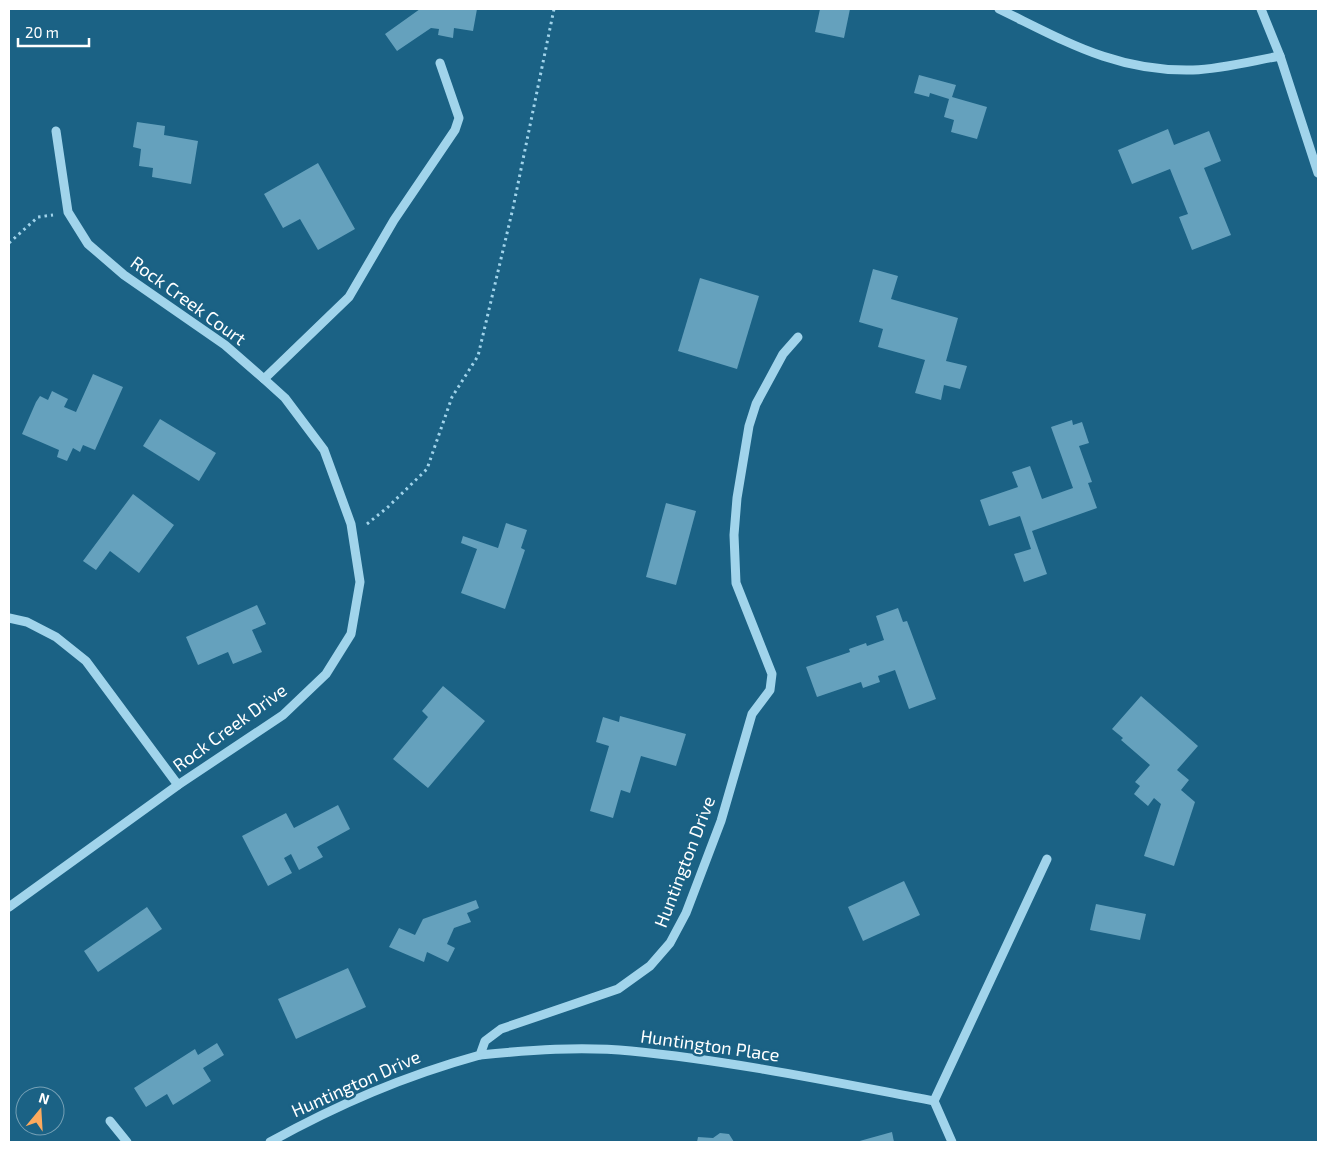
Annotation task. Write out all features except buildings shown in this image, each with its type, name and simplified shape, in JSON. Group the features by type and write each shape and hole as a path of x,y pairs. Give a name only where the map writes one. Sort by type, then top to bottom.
{"street":[{"path":"999,9 1092,54 1134,66 1194,70 1280,56"},
{"path":"1261,9 1280,56 1318,173"},
{"path":"264,380 349,297 394,220 455,130 459,118 440,63"},
{"name":"Rock Creek Court","path":"56,131 68,212 88,244 124,275 225,345 285,398 324,450 336,481"},
{"name":"Huntington Drive","path":"270,1142 363,1095 423,1071 480,1055 485,1041 501,1029 618,989 650,966 670,942 686,913 721,821 752,714 770,690 772,674 736,583 734,526 749,426 756,404 783,354 798,336"},
{"name":"Rock Creek Drive","path":"9,907 178,785 282,715 326,674 351,634 360,582 351,524 336,481"},
{"path":"9,618 27,622 56,637 86,661 178,785"},
{"path":"952,1142 934,1101 1047,859"},
{"name":"Huntington Place","path":"480,1055 546,1049 630,1051 790,1073 934,1101"},
{"path":"110,1122 127,1142"}],"path":[{"path":"353,535 388,507 428,469 452,397 478,356 513,208 554,9"},
{"path":"9,243 38,217 68,212"}]}
